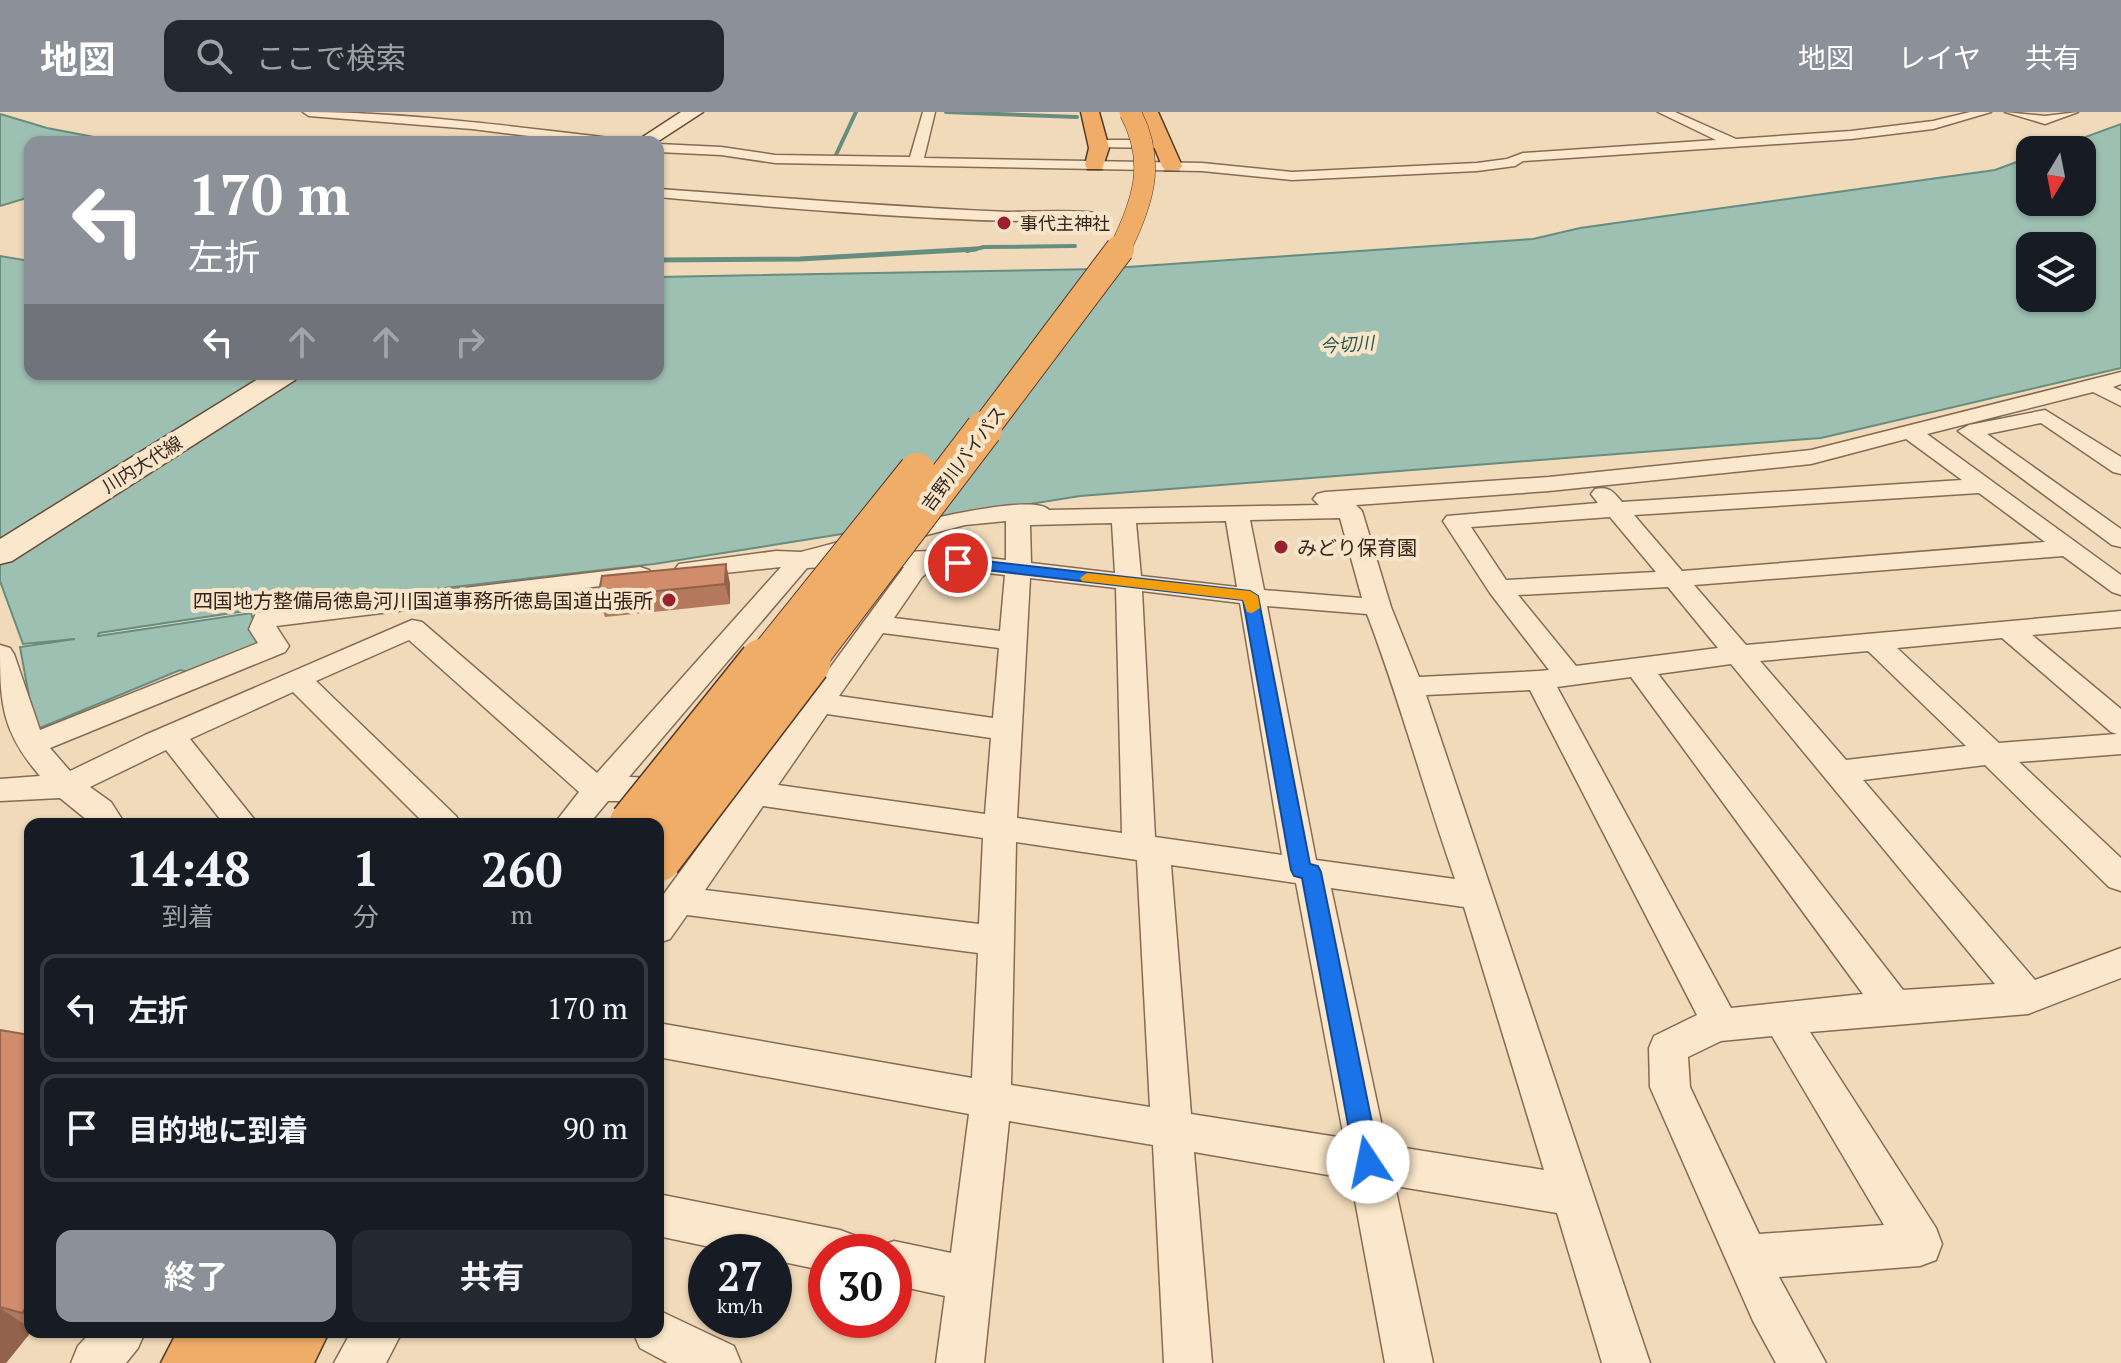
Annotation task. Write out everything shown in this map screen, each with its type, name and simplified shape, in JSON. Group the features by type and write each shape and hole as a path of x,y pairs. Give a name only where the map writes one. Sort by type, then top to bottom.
{"highway":[{"path":"1090,112 1098,144 1095,165"},
{"name":"吉野川バイパス","path":"638,818 1093,251 1114,210 1125,175 1122,138 1111,112"},
{"name":"吉野川バイパス","path":"664,850 1117,254 1132,226 1146,176 1142,136 1130,112"},
{"path":"1149,112 1172,166"},
{"path":"196,1363 216,1338"},
{"path":"271,1363 290,1338"}],"main road":[{"path":"654,136 694,112"},
{"name":"川内大代線","path":"0,554 276,380"}],"street":[{"path":"309,112 552,136"},
{"path":"400,135 447,112"},
{"path":"916,162 929,112"},
{"path":"1664,112 1740,145"},
{"path":"1951,112 1968,116"},
{"path":"664,148 726,151 746,157 775,159 1172,166 1231,168 1268,175 1324,175 1477,167 1509,164 1523,157 1740,145 1890,131 1985,112"},
{"path":"2011,112 2045,120 2072,112"},
{"path":"483,136 512,118"},
{"path":"1098,144 1164,144"},
{"path":"664,193 954,214 1049,218 1090,214"},
{"path":"575,818 801,560 964,518 1118,504 1376,498 1811,457 2121,378"},
{"path":"2096,385 2121,400"},
{"path":"2121,467 2045,416 1969,431 2111,525 2121,540"},
{"path":"1910,432 2121,587"},
{"path":"1721,1025 1554,678 1455,521 1609,501 1984,486"},
{"path":"1609,501 2028,998"},
{"path":"960,1363 991,1100 1000,826 1018,518 1350,511 1378,607 1409,687 1443,801 1478,896 1626,1363"},
{"path":"1237,513 1250,596 1409,1363"},
{"path":"1123,514 1146,848 1173,1130 1188,1363"},
{"path":"1499,588 1675,579 2068,548"},
{"path":"30,745 275,646 262,629 265,619 776,559 818,563 888,558 929,559 1250,596 1378,607"},
{"path":"664,921 913,572 929,559"},
{"path":"1409,687 1554,678 1740,654 2121,619"},
{"path":"876,624 1012,641"},
{"path":"0,790 66,786 412,628 598,791 630,788 754,792 1478,896"},
{"path":"2009,630 2121,725"},
{"path":"1875,642 2121,878"},
{"path":"0,654 30,745 66,786 100,810 105,818"},
{"path":"1638,667 1894,1007"},
{"path":"298,680 439,818"},
{"path":"819,703 1007,730"},
{"path":"171,736 237,818"},
{"path":"1839,772 1992,754 2121,744"},
{"path":"679,900 996,941"},
{"path":"1802,1363 1769,1305 1670,1087 1668,1048 1701,1030 1721,1025 1894,1007 2028,998 2121,963"},
{"path":"1747,1257 1920,1244 1781,1018"},
{"path":"664,1041 991,1100 1571,1195"},
{"path":"664,1216 808,1245"},
{"path":"912,1267 970,1279"},
{"path":"664,1336 717,1363"},
{"path":"95,1363 117,1338"},
{"path":"358,1363 375,1338"}],"water":[{"path":"0,114 89,136 24,136 24,199 0,206"},
{"name":"今切川","path":"2121,124 2121,368 1821,438 1080,496 654,564 252,610 99,633 98,636 251,613 262,647 197,674 180,670 35,730 20,647 75,639 23,644 0,581 0,256 24,260 24,380 664,380 664,277 1099,269 1533,239 1580,228 1995,170 2016,162 2016,216 2096,216 2096,136 2088,136"}],"building":[{"path":"726,564 725,584 598,597 602,576"},
{"path":"0,1030 24,1034 24,1310 22,1313 0,1307"}],"waterway":[{"path":"835,157 856,112"},
{"path":"946,112 1077,117"},
{"path":"975,249 1075,246"},
{"path":"664,260 800,259 975,249"},
{"path":"967,251 975,249"}],"slow traffic":[{"path":"1087,578 1250,596 1252,608"}],"place":[{"name":"事代主神社","path":"1004,223"},
{"name":"みどり保育園","path":"1281,547"},
{"name":"四国地方整備局徳島河川国道事務所徳島国道出張所","path":"669,600"}],"route":[{"path":"958,563 1250,596 1301,870 1311,872 1368,1162"}]}
